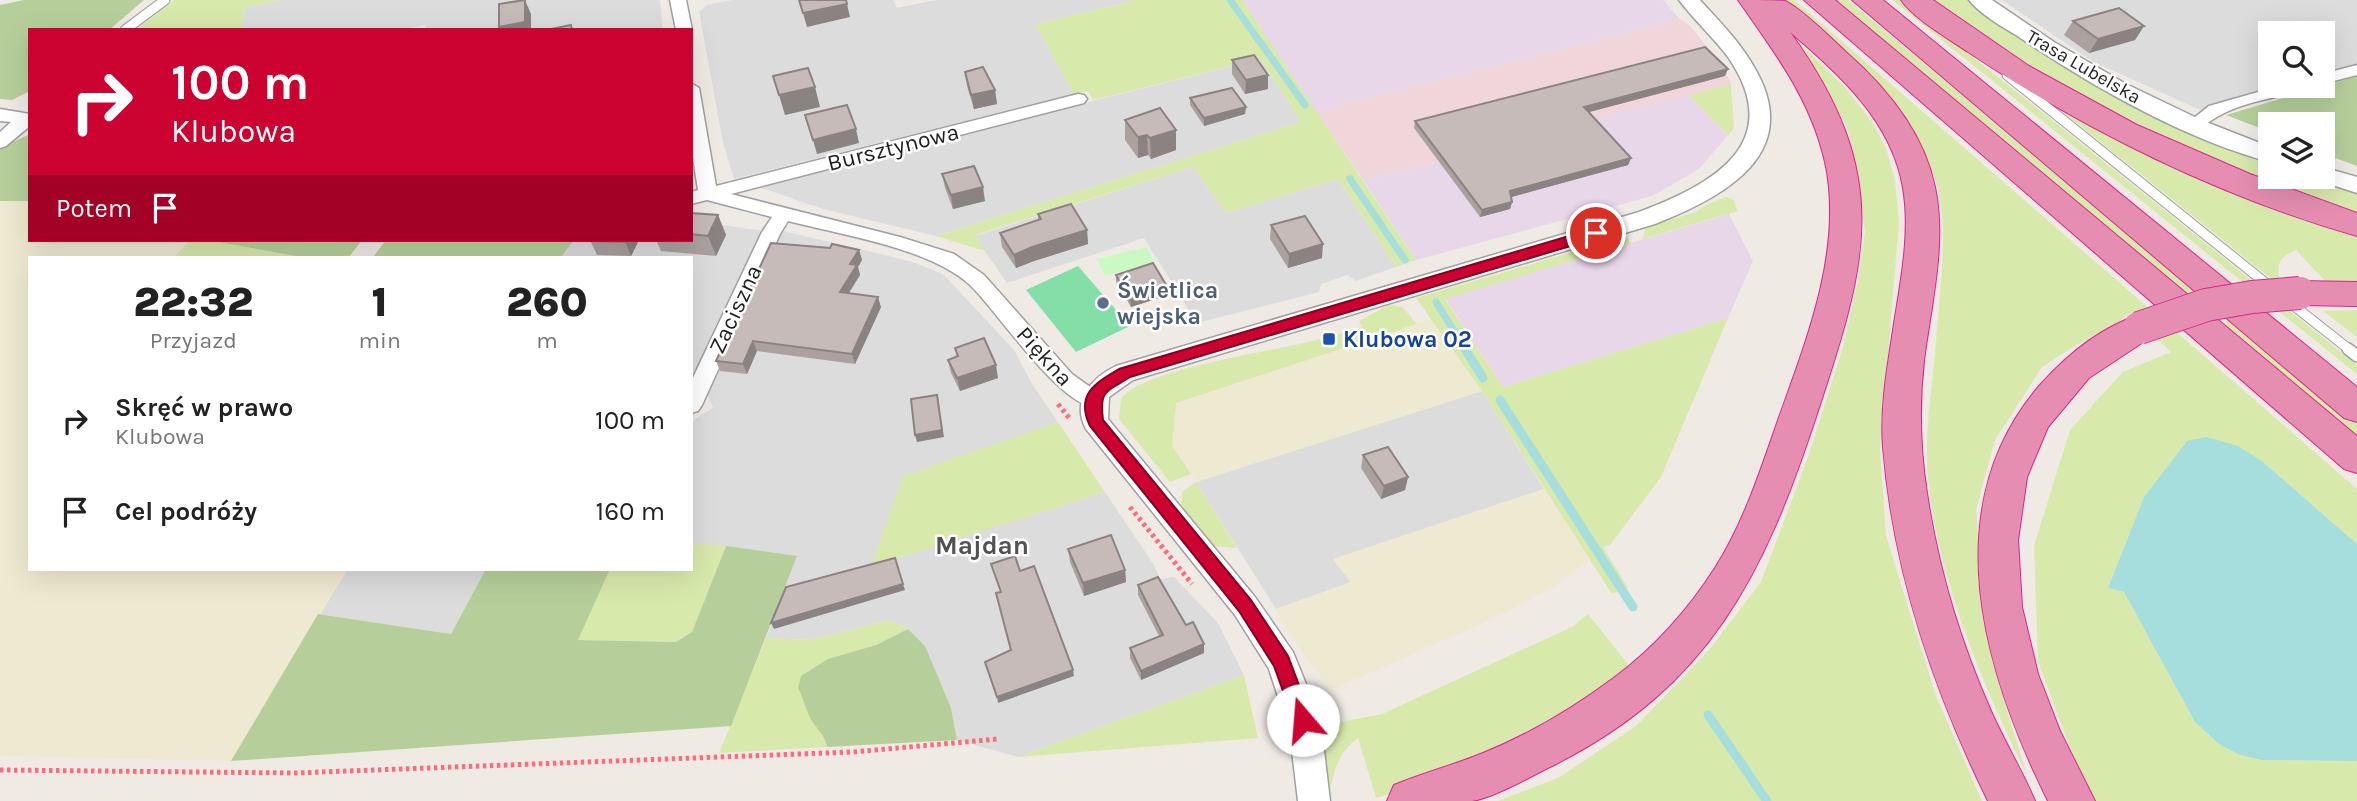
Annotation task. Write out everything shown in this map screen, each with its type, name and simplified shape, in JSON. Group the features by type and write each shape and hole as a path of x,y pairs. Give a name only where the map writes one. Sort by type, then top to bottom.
{"highway":[{"path":"1410,801 1493,772 1561,739 1630,692 1687,638 1729,582 1755,531 1783,461 1830,317 1845,251 1846,210 1835,142 1819,98 1780,35 1752,0"},
{"path":"1766,0 1835,57 1875,100 1889,117 1907,150 1918,184 1920,226 1905,373 1902,442 1911,526 1933,615 1968,709 2012,801"},
{"path":"1818,0 2357,458"},
{"path":"1866,0 2357,408"},
{"path":"1915,0 2026,79 2147,144 2239,183 2357,225"},
{"path":"2072,801 2038,732 2010,650 1998,585 1998,530 2004,485 2018,444 2034,415 2057,385 2088,357 2139,328 2206,305 2252,297 2300,293 2357,294"},
{"path":"2282,347 2357,394"}],"street":[{"path":"678,0 684,28"},
{"path":"1093,400 1101,387 1125,373 1647,218 1692,201 1725,182 1740,168 1758,136 1759,104 1752,82 1739,59 1689,0"},
{"name":"Trasa Lubelska","path":"1979,0 2081,68 2194,125 2258,150"},
{"path":"2335,76 2357,70"},
{"path":"2194,125 2201,117 2216,110 2258,98"},
{"name":"Bursztynowa","path":"700,196 1078,99"},
{"path":"693,112 700,196"},
{"path":"0,115 28,118"},
{"path":"0,142 28,118"},
{"path":"2335,178 2357,185"},
{"name":"Piękna","path":"700,196 900,244 939,256 962,267 977,280 1065,380 1093,400 1096,422 1245,606 1282,662 1299,706 1306,734 1314,801"},
{"name":"Zaciszna","path":"693,401 771,232 783,215"}],"lane":[{"path":"128,28 165,0"},
{"path":"1948,26 2050,111 2357,356"}],"path":[{"path":"1052,396 1077,429"},
{"path":"1126,501 1149,534 1195,587"},
{"path":"0,770 296,773 853,752 998,740"}],"shaded area":[{"path":"279,0 660,0 663,28 426,28 425,25 410,28 241,28 245,7"},
{"path":"732,0 893,0 897,8 936,0 1138,0 1035,24 1074,94 734,179 723,143 699,12 707,5"},
{"path":"1242,0 1663,0 1680,19 1316,111"},
{"path":"2002,0 2357,0 2357,69 2335,75 2335,21 2258,21 2258,95 2200,110 2092,61"},
{"path":"1680,19 1690,26 1722,64 1731,84 1364,181 1316,111"},
{"path":"1261,59 1301,122 936,236 823,209 753,185"},
{"path":"1688,95 1728,135 1699,169 1652,196 1416,260 1364,181"},
{"path":"1193,167 1226,213 1338,179 1396,267 1356,281 1347,275 1321,284 1319,292 1197,323 1144,238 1007,283 974,236"},
{"path":"0,201 28,201 28,242 188,242 175,256 28,256 28,571 347,571 231,761 0,756"},
{"path":"1729,214 1753,261 1728,318 1503,387 1445,298"},
{"path":"693,221 766,231 757,241 693,385 693,256 562,256 572,242 693,242"},
{"path":"783,231 910,261 943,274 1014,350 1032,384 1058,422 999,444 871,566 1105,492 1154,565 1160,579 1174,577 1218,623 1244,675 1018,757 957,740 951,708 908,629 888,620 811,640 766,638 797,556 693,543 693,423 713,408 707,393 773,241"},
{"path":"1432,319 1482,391 1196,482 1172,446 1176,403"},
{"path":"1482,391 1544,489 1334,559 1351,582 1276,609 1196,482"},
{"path":"1544,489 1590,560 1557,584 1510,611 1332,690 1306,659 1279,618 1276,609 1351,583 1333,559"},
{"path":"347,571 485,571 451,634 318,614"}],"green space":[{"path":"24,0 144,0 111,28 28,28 28,92 12,100 0,99 0,5"},
{"path":"174,0 279,0 245,7 241,28 139,28"},
{"path":"1138,0 1242,0 1416,260 1396,267 1338,179 1226,213 1193,167 975,235 985,251 936,236 1301,122 1261,59 1093,100 1088,91 1074,94 1035,24"},
{"path":"1783,0 1794,0 2357,489 2357,544 2263,462 2187,441 2144,497 2108,588 2124,592 2195,722 2220,745 2240,755 2262,760 2357,761 2357,801 2095,801 2085,787 2038,662 2034,546 2070,430 2123,372 2171,352 2130,313 2113,326 2042,367 1995,440 1976,510 1990,654 2027,776 1962,625 1939,546 1932,506 1927,465 1927,435 1943,233 1940,200 1931,168 1918,139 1879,88 1857,64"},
{"path":"1836,0 1848,0 2201,294 2190,296"},
{"path":"1892,0 1902,0 2357,365 2357,374"},
{"path":"1934,0 1968,0 1983,11 2258,156 2258,179 2174,144 2103,109 2033,69"},
{"path":"1795,39 1843,85 1871,120 1886,148 1895,181 1899,222 1880,450 1886,536 1936,696 1982,801 1498,801 1560,777 1636,726 1709,650 1761,582 1808,457 1843,347 1858,281 1865,231 1859,174 1846,125 1821,78"},
{"path":"2357,76 2357,166 2335,158 2335,112 2258,112 2258,127 2226,115 2283,98 2335,98 2335,83"},
{"path":"1731,84 1734,128 1728,135 1688,95"},
{"path":"2057,107 2126,142 2357,235 2357,284 2328,284 2296,250 2285,256 2279,264 2282,285 2279,285"},
{"path":"28,135 28,201 0,201 0,148"},
{"path":"2335,184 2357,191 2357,213 2286,189 2335,189"},
{"path":"1726,197 1733,199 1738,211 1643,239 1646,227 1696,212"},
{"path":"1627,238 1632,243 1445,299 1503,387 1728,318 1661,477 1610,545 1603,547 1628,588 1612,594 1482,391 1416,298"},
{"path":"188,242 218,242 295,256 175,256"},
{"path":"218,242 360,242 350,256 295,256"},
{"path":"384,242 572,242 562,256 374,256"},
{"path":"1146,247 1155,263 1105,276 1097,259"},
{"path":"1078,266 1130,326 1076,352 1026,290"},
{"path":"1389,305 1402,307 1417,324 1176,403 1172,446 1191,474 1170,482 1119,419 1121,399 1134,388 1155,378 1213,362 1320,339 1323,344 1338,339 1335,335 1362,327 1359,321"},
{"path":"2357,310 2357,337 2323,311"},
{"path":"2232,320 2357,424 2357,436 2222,323"},
{"path":"1058,422 1105,492 871,567 903,476"},
{"path":"1196,482 1237,548 1215,546 1181,506 1182,492"},
{"path":"693,543 726,546 692,632 676,642 578,640 609,571 693,571"},
{"path":"726,546 797,556 731,726 231,761 318,614 451,634 485,571 609,571 578,640 676,642 692,632"},
{"path":"1588,614 1634,672 1578,714 1429,783 1376,798 1358,738 1341,757 1334,772 1329,798 1317,727 1382,714 1572,627"},
{"path":"888,620 908,629 876,645 828,659 798,688 827,747 719,753 766,638 811,640"},
{"path":"908,629 925,646 951,708 957,740 827,747 798,688 801,676 828,659 876,645"},
{"path":"1244,675 1258,738 1018,757"}],"water":[{"path":"2206,437 2238,446 2263,462 2357,544 2357,761 2262,760 2240,755 2220,745 2195,722 2124,592 2108,588 2144,497 2187,441"}],"building":[{"path":"525,0 525,22 499,27 499,4"},
{"path":"799,0 846,0 847,4 803,13"},
{"path":"2119,8 2144,26 2098,39 2073,21"},
{"path":"1705,47 1728,69 1584,107 1631,158 1510,191 1512,202 1482,210 1415,121"},
{"path":"1254,55 1268,75 1246,80 1232,60"},
{"path":"983,67 995,90 971,95 965,72"},
{"path":"808,68 815,87 779,95 773,76"},
{"path":"1232,88 1246,107 1204,118 1190,98"},
{"path":"847,105 856,129 813,140 805,115"},
{"path":"1160,108 1176,130 1150,138 1147,135 1138,137 1125,120"},
{"path":"974,166 983,187 951,195 942,174"},
{"path":"1071,204 1087,230 1014,255 1000,233 1041,219 1038,214"},
{"path":"693,213 718,215 708,236 693,234"},
{"path":"1305,216 1323,244 1289,254 1271,225"},
{"path":"771,243 830,248 832,244 859,250 850,264 857,265 840,292 878,297 852,354 753,341 743,364 716,361"},
{"path":"1153,263 1168,288 1130,300 1116,275"},
{"path":"984,338 996,365 957,378 948,360 958,356 955,348"},
{"path":"937,395 942,430 915,435 911,399"},
{"path":"1388,447 1408,477 1384,486 1363,455"},
{"path":"1111,535 1125,570 1083,583 1068,549"},
{"path":"1015,556 1020,571 1034,566 1073,670 997,697 985,662 1011,650 996,593 1001,592 991,564"},
{"path":"895,558 903,584 771,623 786,587"},
{"path":"1158,577 1186,625 1193,622 1204,644 1141,671 1130,648 1163,635 1138,585"}],"waterway":[{"path":"1230,0 1305,105"},
{"path":"1350,179 1405,260"},
{"path":"1436,302 1466,350"},
{"path":"1465,349 1483,378"},
{"path":"1500,400 1633,607"},
{"path":"1708,715 1767,801"}],"place":[{"name":"Świetlica wiejska","path":"1103,303"},
{"name":"Klubowa 02","path":"1329,339"}],"district":[{"name":"Majdan","path":"982,545"}],"route":[{"path":"1303,720 1282,662 1245,606 1096,422 1093,400 1101,387 1125,373 1596,233"}]}
